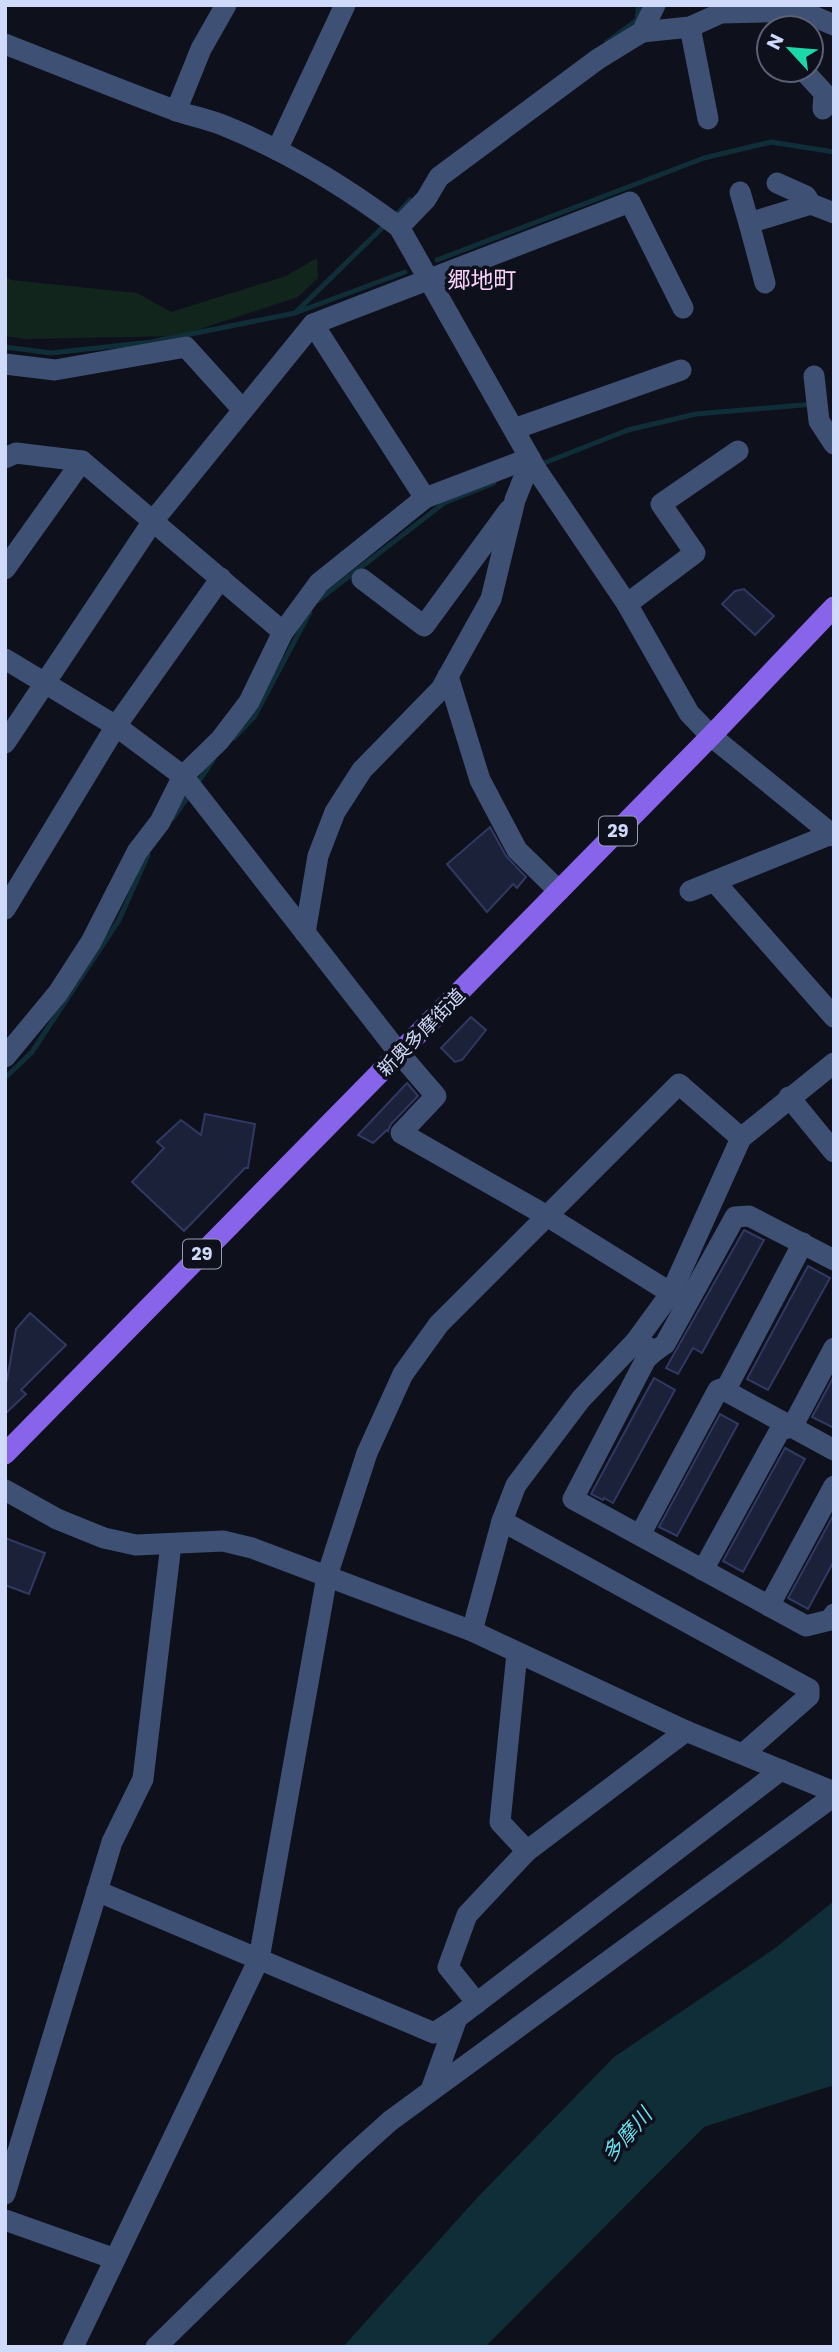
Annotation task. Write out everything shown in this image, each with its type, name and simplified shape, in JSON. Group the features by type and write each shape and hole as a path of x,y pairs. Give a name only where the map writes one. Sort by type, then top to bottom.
{"main road":[{"name":"新奥多摩街道","path":"5,1454 711,736 834,607"}],"street":[{"path":"176,111 201,49 226,5"},
{"path":"277,150 345,5"},
{"path":"642,32 655,5"},
{"path":"393,223 426,199 439,177 594,54 642,32 690,27 721,13 755,16"},
{"path":"690,27 708,119"},
{"path":"5,44 176,111 223,125 277,150 354,195 393,223 429,280 533,462 627,604 689,713 711,736 833,834 690,891"},
{"path":"816,84 824,93 823,109"},
{"path":"777,183 806,196 811,204 834,213"},
{"path":"740,192 765,283"},
{"path":"5,743 153,521 313,324 630,202 683,307"},
{"path":"748,223 811,204"},
{"path":"313,324 425,498"},
{"path":"5,364 55,370 186,347 242,409"},
{"path":"514,429 681,370"},
{"path":"816,395 819,421 834,444"},
{"path":"627,604 695,553 661,504 738,451"},
{"path":"5,458 16,453 82,461 284,632"},
{"path":"5,569 82,461"},
{"path":"5,1057 58,993 91,942 137,852 250,702 284,632 319,583 425,498 533,462"},
{"path":"305,933 318,856 335,812 362,770 440,689 491,600 515,500 533,462"},
{"path":"362,579 424,626 515,500"},
{"path":"5,909 116,726 221,578"},
{"path":"5,659 116,726 190,784 399,1053 436,1096 401,1133 548,1216 671,1293"},
{"path":"448,676 480,780 517,850 559,891"},
{"path":"715,881 834,1017"},
{"path":"472,1631 502,1521 516,1485 581,1399 636,1341 671,1293 741,1138 834,1063"},
{"path":"73,2347 259,1959 327,1576 367,1453 403,1374 439,1324 679,1084 741,1138"},
{"path":"789,1097 834,1152"},
{"path":"834,1260 749,1216 734,1217 665,1344 646,1359 573,1499 806,1626 830,1620 834,1614"},
{"path":"640,1535 718,1390 727,1387 803,1243"},
{"path":"636,1341 655,1351"},
{"path":"703,1570 780,1430 792,1427 834,1348"},
{"path":"722,1389 834,1450"},
{"path":"769,1606 834,1486"},
{"path":"5,1490 57,1519 104,1538 136,1545 223,1541 252,1548 472,1631 686,1731 834,1794 390,2121 156,2347"},
{"path":"502,1521 809,1689 809,1696 743,1754"},
{"path":"5,2194 13,2138 112,1842 143,1779 171,1544"},
{"path":"517,1653 500,1822 527,1852"},
{"path":"477,2003 448,1967 467,1914 527,1852 686,1731"},
{"path":"97,1891 435,2033 455,2025 477,2003 781,1770"},
{"path":"430,2091 455,2025"},
{"path":"5,2220 115,2259"}],"green space":[{"path":"317,258 318,278 298,297 179,336 25,339 5,336 5,277 11,280 137,293 171,312 286,276"}],"water":[{"name":"多摩川","path":"834,1901 834,2085 704,2127 485,2347 343,2347 476,2199 614,2057 774,1949"}],"building":[{"path":"744,589 774,616 755,635 722,604 735,591"},
{"path":"490,827 506,856 526,877 517,888 513,884 487,912 447,864"},
{"path":"471,1017 486,1030 462,1060 455,1062 441,1048"},
{"path":"407,1083 418,1096 391,1124 388,1131 373,1143 358,1135"},
{"path":"205,1114 255,1124 248,1168 245,1168 184,1231 132,1182 164,1148 157,1142 181,1120 201,1135"},
{"path":"744,1230 764,1240 702,1353 693,1348 678,1374 666,1368"},
{"path":"808,1266 830,1278 768,1390 747,1379"},
{"path":"30,1313 66,1345 21,1390 26,1394 5,1414 5,1379 7,1380 16,1329"},
{"path":"834,1376 834,1428 812,1417"},
{"path":"654,1378 675,1390 613,1503 604,1498 603,1500 591,1494"},
{"path":"720,1414 738,1424 677,1536 659,1527"},
{"path":"785,1448 805,1459 743,1572 723,1561"},
{"path":"834,1514 834,1561 808,1609 788,1598"},
{"path":"5,1538 45,1553 29,1594 5,1585"}],"waterway":[{"path":"607,42 637,20 639,5"},
{"path":"437,260 704,158 771,142 834,152"},
{"path":"395,216 410,200"},
{"path":"295,313 385,225"},
{"path":"5,347 51,353 151,342 295,313 405,272"},
{"path":"539,465 628,430 696,414 814,404"},
{"path":"317,601 444,503 494,483"},
{"path":"234,738 254,717 310,612"},
{"path":"197,784 213,760"},
{"path":"173,818 189,795"},
{"path":"5,1078 32,1052 119,920 148,855"}],"district":[{"name":"郷地町","path":"482,280"}]}
